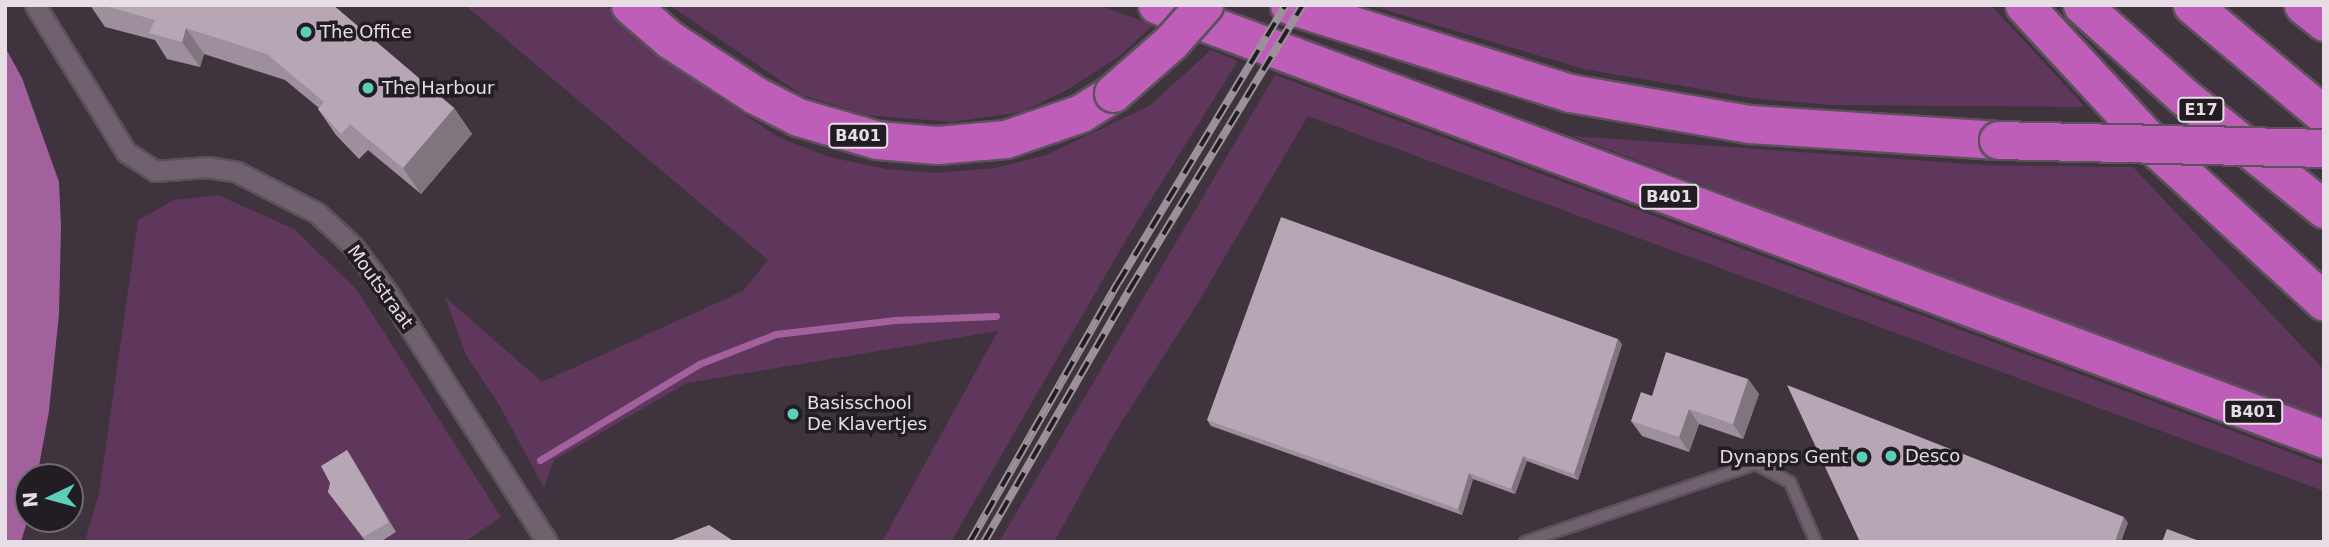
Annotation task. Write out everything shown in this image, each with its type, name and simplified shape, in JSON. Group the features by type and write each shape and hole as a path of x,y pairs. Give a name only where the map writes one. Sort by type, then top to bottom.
{"highway":[{"name":"B401","path":"630,5 668,39 755,95 798,117 877,140 937,145 1006,139 1081,113 1113,93 1171,42 1204,5"},
{"name":"B401","path":"1157,5 2324,439"},
{"path":"1289,5 1570,93 1750,124 1998,140 2324,148"},
{"path":"2024,5 2160,152 2324,302"},
{"name":"E17","path":"2082,5 2183,96 2324,209"},
{"path":"2192,5 2324,115"},
{"path":"2302,5 2324,22"}],"street":[{"name":"Moutstraat","path":"35,5 126,152 155,171 207,167 237,172 317,214 352,245 410,327 547,542"}],"lane":[{"path":"1525,542 1756,464 1790,482 1816,542"}],"shaded area":[{"path":"465,5 605,5 688,76 778,137 829,157 886,169 935,173 995,168 1046,155 1149,106 1211,50 1238,61 1130,233 951,542 882,542 998,331 687,383 554,460 544,488 500,406 466,355 445,297 542,382 743,291 768,260"},
{"path":"669,5 1099,5 1153,25 1120,56 1065,91 1022,112 952,122 866,115 802,95"},
{"path":"1369,5 1991,5 2085,107 1832,105 1758,99 1584,69"},
{"path":"5,47 22,78 59,182 61,226 59,314 49,411 40,463 14,463 14,533 24,533 21,542 5,542"},
{"path":"1275,75 2324,465 2324,491 1308,116 1196,306 1115,432 1054,542 999,542"},
{"path":"1573,136 1984,165 2133,167 2324,370 2324,422"},
{"path":"218,195 294,229 357,290 501,517 465,542 85,542 99,493 138,220 174,200"}],"building":[{"path":"102,5 333,5 454,108 403,168 350,124 341,134 318,109 324,102 267,54 186,28 182,42 149,33 155,20"},
{"path":"1281,217 1618,339 1574,474 1523,456 1511,489 1469,473 1458,509 1207,420"},
{"path":"1666,352 1748,379 1733,424 1689,409 1679,437 1631,421 1641,392 1652,396"},
{"name":"Desco","path":"1787,385 2124,517 2115,542 1860,542"},
{"path":"347,450 389,522 363,537 328,492 330,483 321,466"},
{"path":"709,525 735,542 667,542"},
{"path":"2167,529 2202,542 2162,542"}],"waterway":[{"path":"540,460 699,364 776,334 895,320 996,316"}],"railway":[{"path":"970,542 1118,283 1286,5"},
{"path":"984,542 1130,289 1303,5"}],"place":[{"name":"The Office","path":"306,32"},
{"name":"The Harbour","path":"368,88"},
{"name":"Basisschool De Klavertjes","path":"793,414"},
{"name":"Desco","path":"1891,456"},
{"name":"Dynapps Gent","path":"1862,457"}]}
